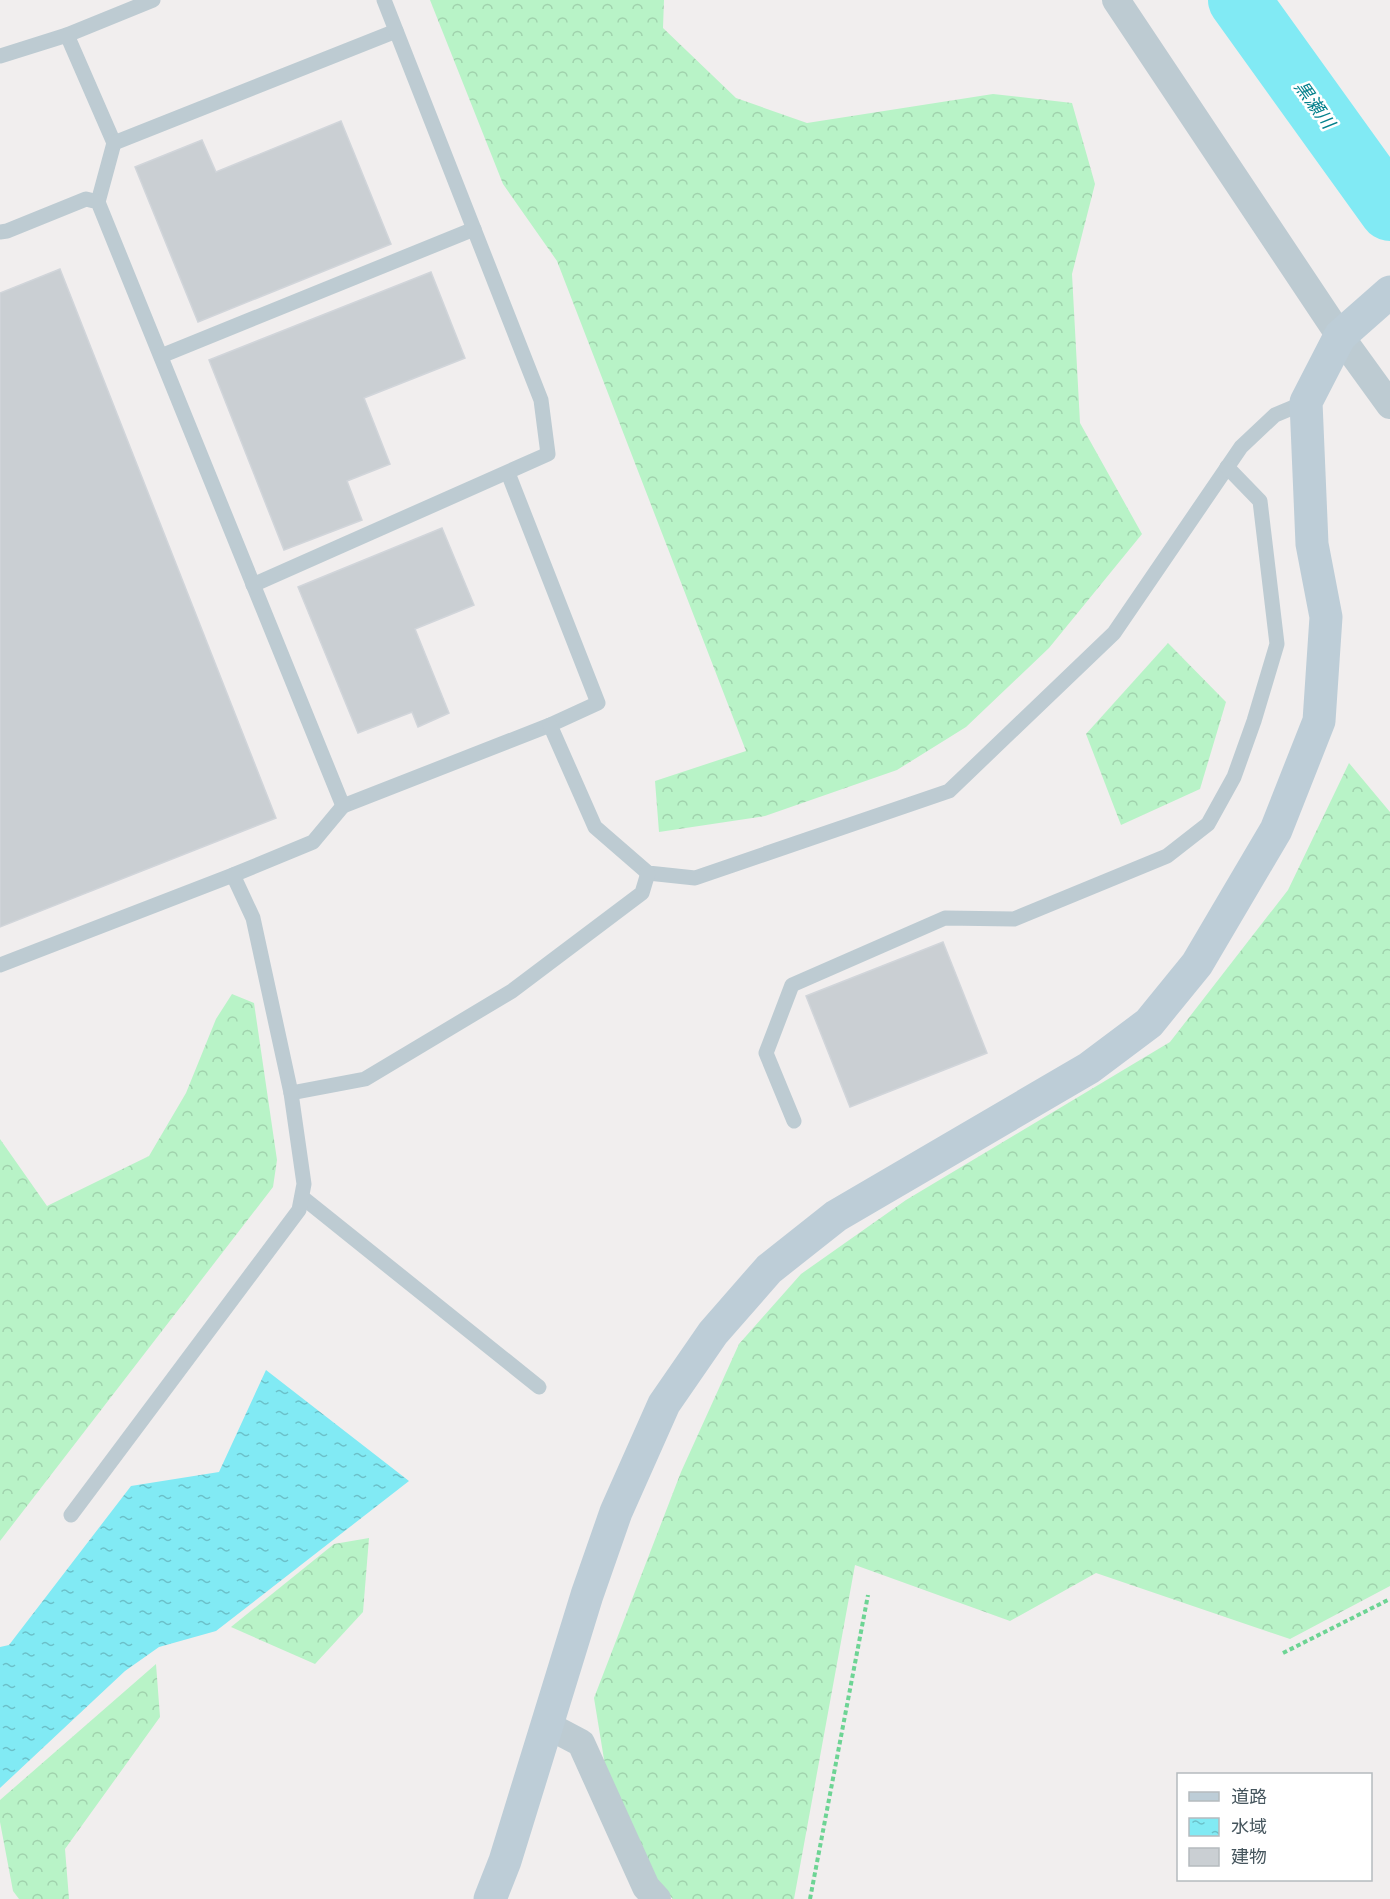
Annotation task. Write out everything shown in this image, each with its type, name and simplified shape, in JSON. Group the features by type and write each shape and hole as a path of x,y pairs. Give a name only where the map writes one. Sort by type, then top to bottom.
{"street":[{"path":"1116,0 1340,336 1390,405"},
{"path":"490,1899 505,1861 587,1595 616,1512 664,1404 713,1333 769,1269 836,1216 1089,1068 1149,1023 1197,964 1276,830 1319,721 1326,616 1312,544 1306,402 1340,336 1384,297"},
{"path":"547,1725 581,1743 646,1887 657,1899"}],"lane":[{"path":"0,56 67,36 153,0"},
{"path":"254,585 548,454 541,400 384,0"},
{"path":"114,143 396,31"},
{"path":"67,36 114,143 98,202 343,806"},
{"path":"0,232 86,199 98,202"},
{"path":"161,356 474,229"},
{"path":"550,725 595,827 648,873 695,878 949,791 1114,633 1241,447 1275,415 1306,402"},
{"path":"794,1121 766,1053 792,985 945,918 1014,919 1167,856 1208,824 1234,777 1254,721 1277,644 1260,501 1227,467"},
{"path":"0,965 313,842 343,806 550,725 598,703 508,473"},
{"path":"291,1093 365,1079 512,991 642,893 648,873"},
{"path":"71,1515 299,1210 304,1184 291,1093 253,918 233,875"},
{"path":"302,1197 539,1387"}],"path":[{"path":"810,1899 868,1595"},
{"path":"1282,1653 1390,1599"}],"green space":[{"path":"430,0 664,0 663,28 736,98 807,123 993,94 1072,103 1095,184 1072,274 1080,423 1142,534 1049,648 966,727 897,770 765,816 659,832 655,781 746,751 557,261 503,184"},
{"path":"1168,643 1226,702 1200,789 1121,825 1086,734"},
{"path":"1349,763 1390,812 1390,1586 1290,1639 1096,1573 1010,1621 855,1565 794,1899 673,1899 646,1873 609,1790 594,1698 681,1472 739,1344 801,1274 906,1200 1170,1042 1288,890"},
{"path":"232,994 254,1003 277,1160 273,1187 0,1541 0,1139 47,1206 149,1156 186,1093 216,1019"},
{"path":"369,1538 363,1612 315,1664 231,1627 334,1544"},
{"path":"156,1664 160,1717 65,1849 69,1899 19,1899 13,1891 0,1822 0,1800"}],"water":[{"path":"266,1370 409,1481 216,1631 159,1647 125,1671 0,1788 0,1647 9,1645 131,1486 219,1472"}],"building":[{"path":"341,121 391,244 198,322 135,167 202,140 216,172"},
{"path":"60,269 276,818 0,927 0,293"},
{"path":"431,272 465,358 364,398 390,464 347,481 362,520 284,550 209,360"},
{"path":"442,528 474,605 415,629 449,713 418,727 412,712 358,733 298,587"},
{"path":"943,942 987,1053 850,1107 806,996"}],"waterway":[{"name":"黒瀬川","path":"1239,0 1390,210"}]}
